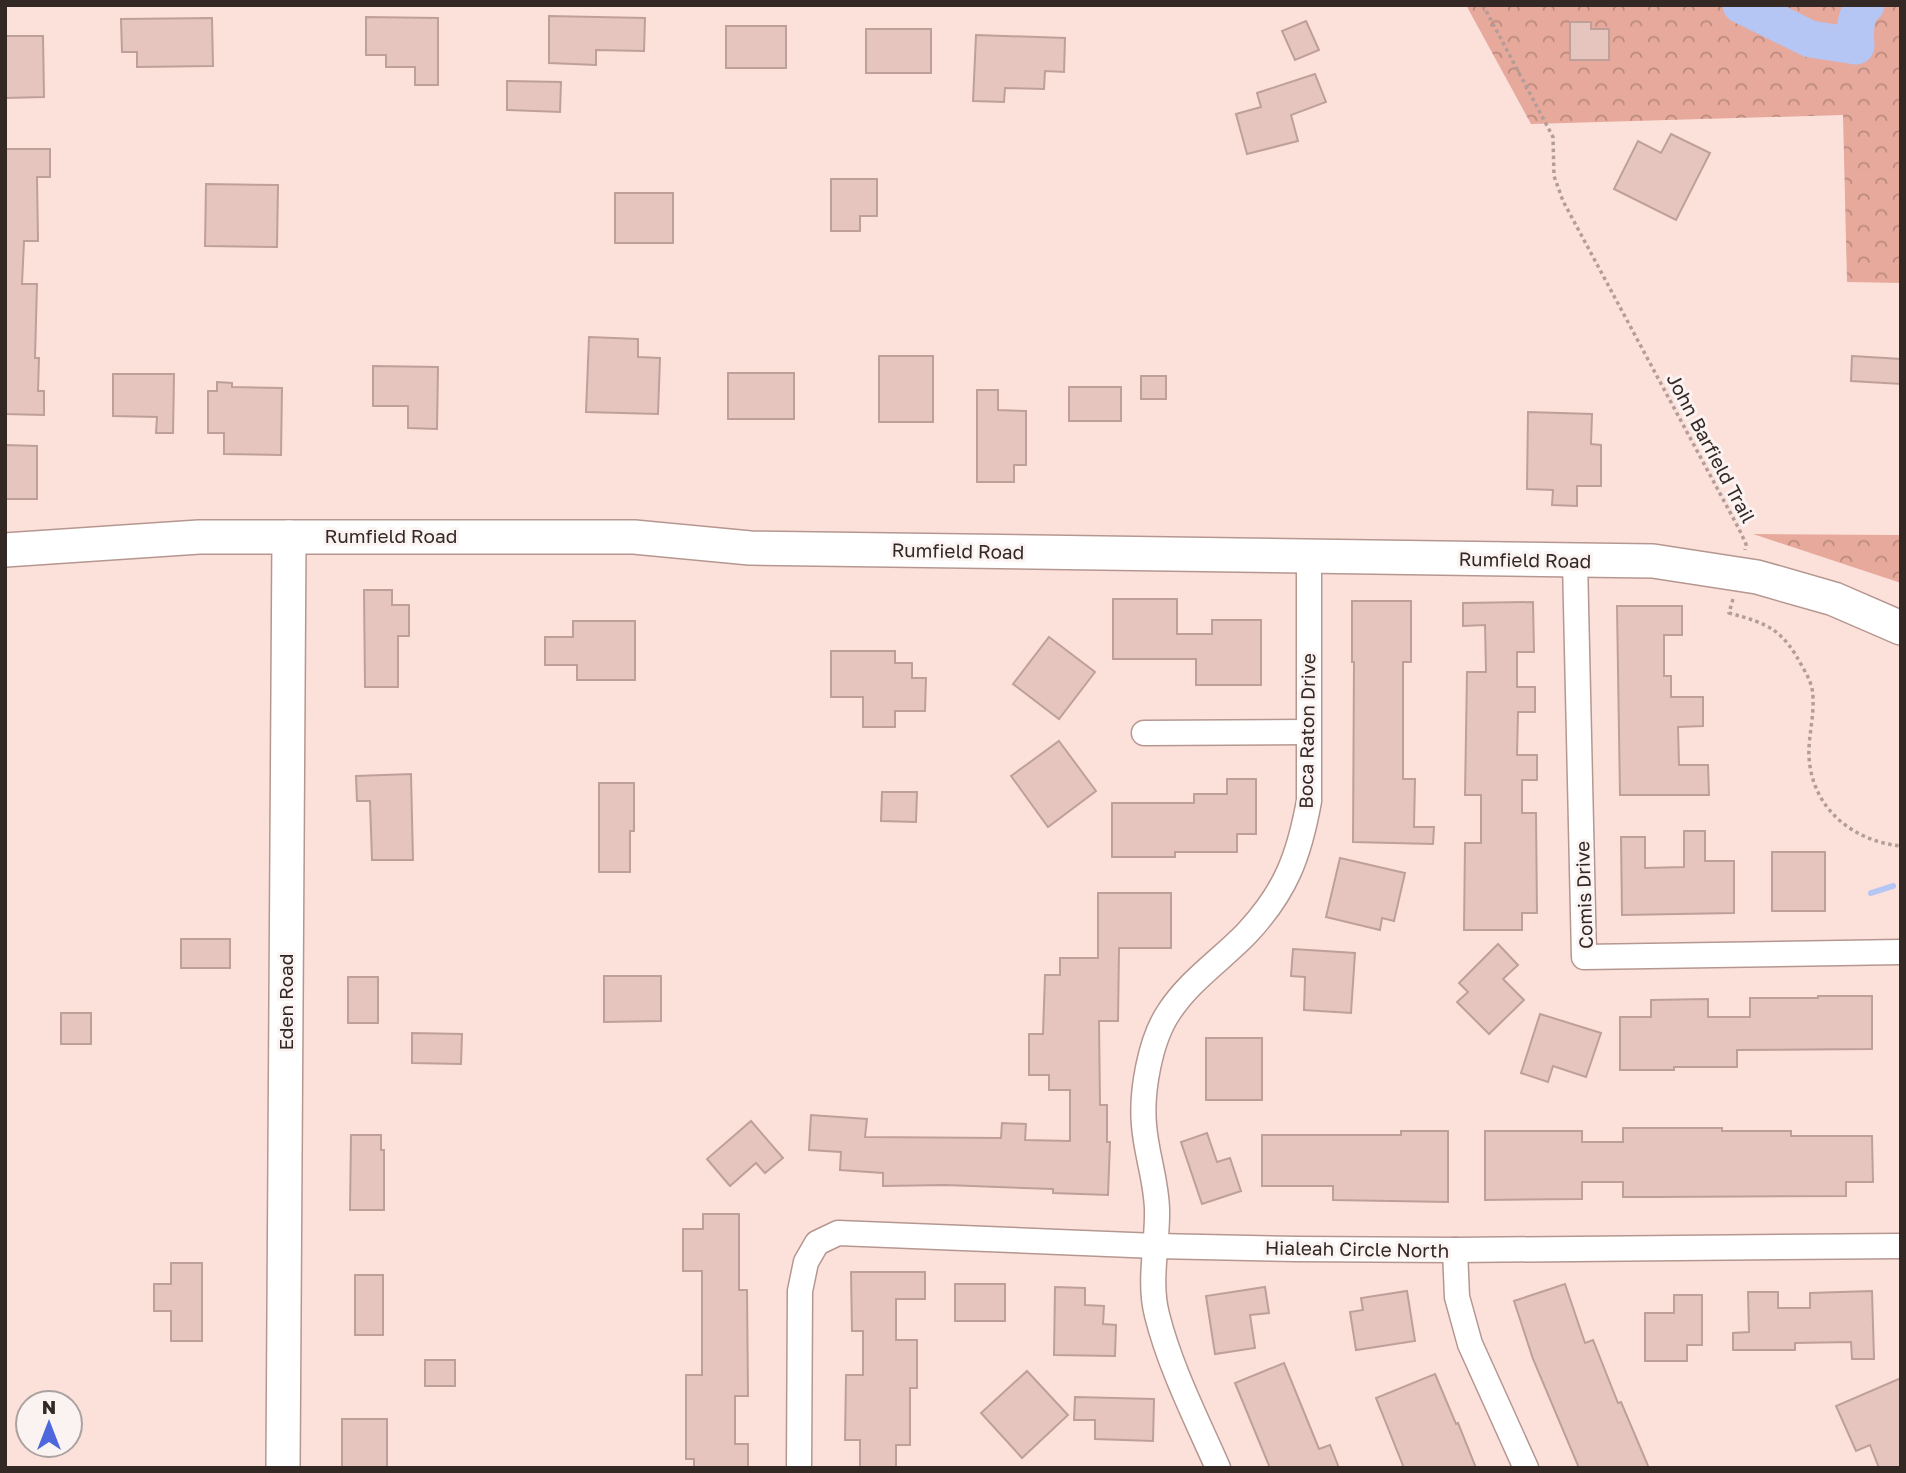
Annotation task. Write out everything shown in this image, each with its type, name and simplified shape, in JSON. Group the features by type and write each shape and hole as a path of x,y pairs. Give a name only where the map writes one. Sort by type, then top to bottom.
{"main road":[{"name":"Rumfield Road","path":"5,550 199,537 634,537 750,548 1653,561 1740,575 1834,598 1901,628"},
{"name":"Eden Road","path":"284,1468 289,537"}],"street":[{"name":"Boca Raton Drive","path":"1218,1468 1166,1346 1156,1311 1154,1277 1157,1210 1153,1168 1144,1125 1145,1078 1167,1014 1194,980 1247,933 1291,872 1308,801 1309,558"},
{"name":"Comis Drive","path":"1575,561 1584,957 1901,951"},
{"path":"1144,733 1308,732"},
{"name":"Hialeah Circle North","path":"799,1468 800,1291 806,1262 817,1243 838,1233 1156,1246 1455,1250 1901,1246"},
{"path":"1455,1250 1457,1297 1470,1344 1526,1468"}],"path":[{"name":"John Barfield Trail","path":"1483,5 1553,137 1554,176 1563,201 1746,544 1729,613 1775,629 1796,651 1811,681 1813,704 1808,754 1813,780 1829,810 1849,830 1882,844 1901,846"}],"green space":[{"path":"1466,5 1901,5 1901,283 1847,282 1843,115 1531,124"},
{"path":"1753,534 1901,535 1901,583"}],"building":[{"path":"549,16 645,18 644,51 596,50 596,65 549,63"},
{"path":"366,17 438,18 438,85 415,85 415,67 386,67 386,55 366,55"},
{"path":"212,18 213,66 137,67 137,52 122,52 121,19"},
{"path":"1306,21 1319,50 1295,60 1282,31"},
{"path":"1570,22 1591,22 1591,29 1609,29 1609,60 1570,60"},
{"path":"726,26 786,26 786,68 726,68"},
{"path":"866,29 931,29 931,73 866,73"},
{"path":"976,35 1065,38 1064,72 1045,71 1044,89 1005,88 1004,102 973,101"},
{"path":"5,36 43,36 44,97 5,98"},
{"path":"1315,74 1326,102 1291,115 1298,141 1247,154 1236,114 1261,107 1257,93"},
{"path":"507,81 561,82 560,112 507,110"},
{"path":"1671,134 1710,153 1676,220 1614,189 1638,141 1661,153"},
{"path":"5,149 50,149 50,177 37,177 38,241 24,241 22,284 37,284 35,358 39,358 38,391 44,391 44,415 5,414"},
{"path":"831,179 877,179 877,216 860,216 860,231 831,231"},
{"path":"206,184 278,185 277,247 205,246"},
{"path":"615,193 673,193 673,243 615,243"},
{"path":"589,337 638,339 638,357 660,358 658,414 586,412"},
{"path":"879,356 933,356 933,422 879,422"},
{"path":"1852,356 1901,359 1901,384 1851,381"},
{"path":"373,366 438,367 437,429 408,428 408,406 373,406"},
{"path":"728,373 794,373 794,419 728,419"},
{"path":"113,374 174,374 173,433 156,433 157,417 113,416"},
{"path":"1141,376 1166,376 1166,399 1141,399"},
{"path":"217,382 232,383 232,387 282,388 281,455 224,454 224,433 208,433 208,391 217,391"},
{"path":"1069,387 1121,387 1121,421 1069,421"},
{"path":"977,390 998,390 998,410 1026,411 1026,465 1014,465 1014,482 977,482"},
{"path":"1528,412 1592,414 1591,444 1601,445 1601,486 1577,486 1577,506 1552,505 1553,490 1527,489"},
{"path":"5,445 37,446 37,499 5,499"},
{"path":"364,590 392,590 392,605 409,605 409,636 398,636 398,687 365,687"},
{"path":"1113,599 1177,599 1177,634 1212,634 1212,620 1261,620 1261,685 1196,685 1196,659 1113,659"},
{"path":"1352,601 1411,601 1411,662 1403,662 1403,779 1415,779 1414,827 1434,827 1433,844 1353,842"},
{"path":"1533,602 1534,652 1517,652 1517,687 1535,687 1535,712 1518,712 1517,755 1537,755 1537,780 1522,780 1522,813 1536,813 1537,913 1522,913 1522,930 1464,930 1465,843 1481,843 1481,795 1465,795 1467,672 1486,672 1485,625 1463,626 1463,603"},
{"path":"1617,606 1682,606 1682,635 1664,635 1664,676 1671,676 1671,697 1703,697 1703,726 1678,727 1679,765 1708,765 1709,795 1620,795"},
{"path":"573,621 635,621 635,680 577,680 577,665 545,665 545,637 573,637"},
{"path":"1049,637 1095,672 1059,719 1013,684"},
{"path":"831,651 895,651 895,663 912,663 912,678 926,678 925,711 895,711 895,727 863,727 863,697 831,697"},
{"path":"1059,741 1096,791 1048,827 1011,776"},
{"path":"411,774 413,860 372,860 370,801 357,801 356,776"},
{"path":"1227,779 1256,779 1256,834 1237,834 1237,852 1175,852 1175,857 1112,857 1112,803 1194,803 1194,794 1227,794"},
{"path":"599,783 634,783 634,831 630,831 630,872 599,872"},
{"path":"882,792 917,792 916,822 881,821"},
{"path":"1684,831 1705,831 1705,861 1734,861 1734,913 1622,915 1621,837 1645,837 1645,868 1684,867"},
{"path":"1772,852 1825,852 1825,911 1772,911"},
{"path":"1340,858 1405,873 1394,921 1382,918 1380,930 1326,917"},
{"path":"1098,893 1171,893 1171,948 1119,948 1118,1021 1099,1021 1100,1105 1107,1105 1107,1142 1110,1142 1108,1195 1053,1193 1053,1189 883,1186 883,1173 840,1170 841,1152 809,1150 811,1115 867,1119 865,1137 1001,1138 1002,1123 1026,1124 1025,1140 1070,1141 1070,1090 1049,1090 1049,1075 1029,1075 1029,1034 1043,1034 1045,975 1060,975 1060,958 1098,958"},
{"path":"181,939 230,939 230,968 181,968"},
{"path":"1498,944 1518,965 1503,979 1524,1000 1489,1034 1457,1002 1468,992 1459,983"},
{"path":"1293,949 1355,953 1351,1013 1304,1010 1305,977 1291,976"},
{"path":"604,976 661,976 661,1021 604,1022"},
{"path":"348,977 378,977 378,1023 348,1023"},
{"path":"1872,996 1872,1049 1737,1050 1737,1067 1620,1070 1620,1017 1651,1017 1651,1000 1708,999 1708,1017 1750,1017 1750,998"},
{"path":"61,1013 91,1013 91,1044 61,1044"},
{"path":"1540,1014 1601,1033 1586,1077 1553,1066 1548,1082 1521,1073"},
{"path":"412,1033 462,1034 461,1064 412,1063"},
{"path":"1206,1038 1262,1038 1262,1100 1206,1100"},
{"path":"751,1121 783,1158 765,1173 756,1163 730,1186 707,1159"},
{"path":"1623,1128 1722,1128 1722,1131 1791,1131 1791,1136 1872,1136 1873,1182 1846,1182 1846,1196 1623,1197 1623,1182 1582,1182 1582,1199 1485,1200 1485,1131 1582,1131 1582,1142 1623,1142"},
{"path":"1401,1131 1448,1131 1448,1202 1333,1200 1333,1186 1262,1186 1262,1135 1401,1135"},
{"path":"1207,1133 1217,1162 1230,1158 1241,1191 1202,1204 1181,1142"},
{"path":"351,1135 381,1135 381,1150 384,1150 384,1210 350,1210"},
{"path":"703,1214 739,1214 739,1290 747,1290 748,1396 735,1396 735,1444 748,1444 748,1468 694,1468 694,1459 686,1459 686,1375 702,1375 702,1271 683,1271 683,1229 703,1229"},
{"path":"171,1263 202,1263 202,1341 171,1341 171,1311 154,1311 154,1284 171,1284"},
{"path":"851,1272 925,1272 925,1299 896,1299 896,1340 917,1340 917,1388 910,1388 910,1445 896,1445 896,1468 860,1468 860,1440 845,1440 846,1375 863,1375 863,1331 852,1331"},
{"path":"355,1275 383,1275 383,1335 355,1335"},
{"path":"955,1284 1005,1284 1005,1321 955,1321"},
{"path":"1565,1284 1585,1343 1593,1340 1618,1403 1621,1402 1649,1468 1579,1468 1533,1359 1514,1301"},
{"path":"1055,1287 1085,1288 1085,1305 1104,1306 1103,1324 1116,1325 1115,1356 1054,1355"},
{"path":"1265,1287 1269,1313 1250,1315 1255,1348 1215,1354 1206,1296"},
{"path":"1407,1291 1415,1341 1356,1350 1350,1312 1363,1310 1361,1298"},
{"path":"1872,1291 1874,1359 1852,1359 1851,1342 1795,1343 1795,1350 1733,1350 1733,1333 1749,1332 1748,1292 1778,1292 1778,1308 1810,1308 1810,1293"},
{"path":"1674,1295 1702,1295 1702,1345 1687,1345 1687,1361 1645,1361 1645,1313 1674,1313"},
{"path":"425,1360 455,1360 455,1386 425,1386"},
{"path":"1284,1363 1319,1449 1330,1445 1339,1468 1270,1468 1235,1383"},
{"path":"1027,1371 1068,1415 1022,1458 981,1413"},
{"path":"1435,1374 1476,1468 1404,1468 1376,1398"},
{"path":"1901,1378 1901,1468 1879,1468 1870,1445 1856,1451 1836,1406"},
{"path":"1075,1397 1154,1399 1153,1441 1095,1439 1095,1420 1074,1420"},
{"path":"342,1419 387,1419 387,1468 342,1468"}],"waterway":[{"path":"1741,5 1810,39 1856,46 1857,18 1866,5"},
{"path":"1871,893 1893,886"}]}
